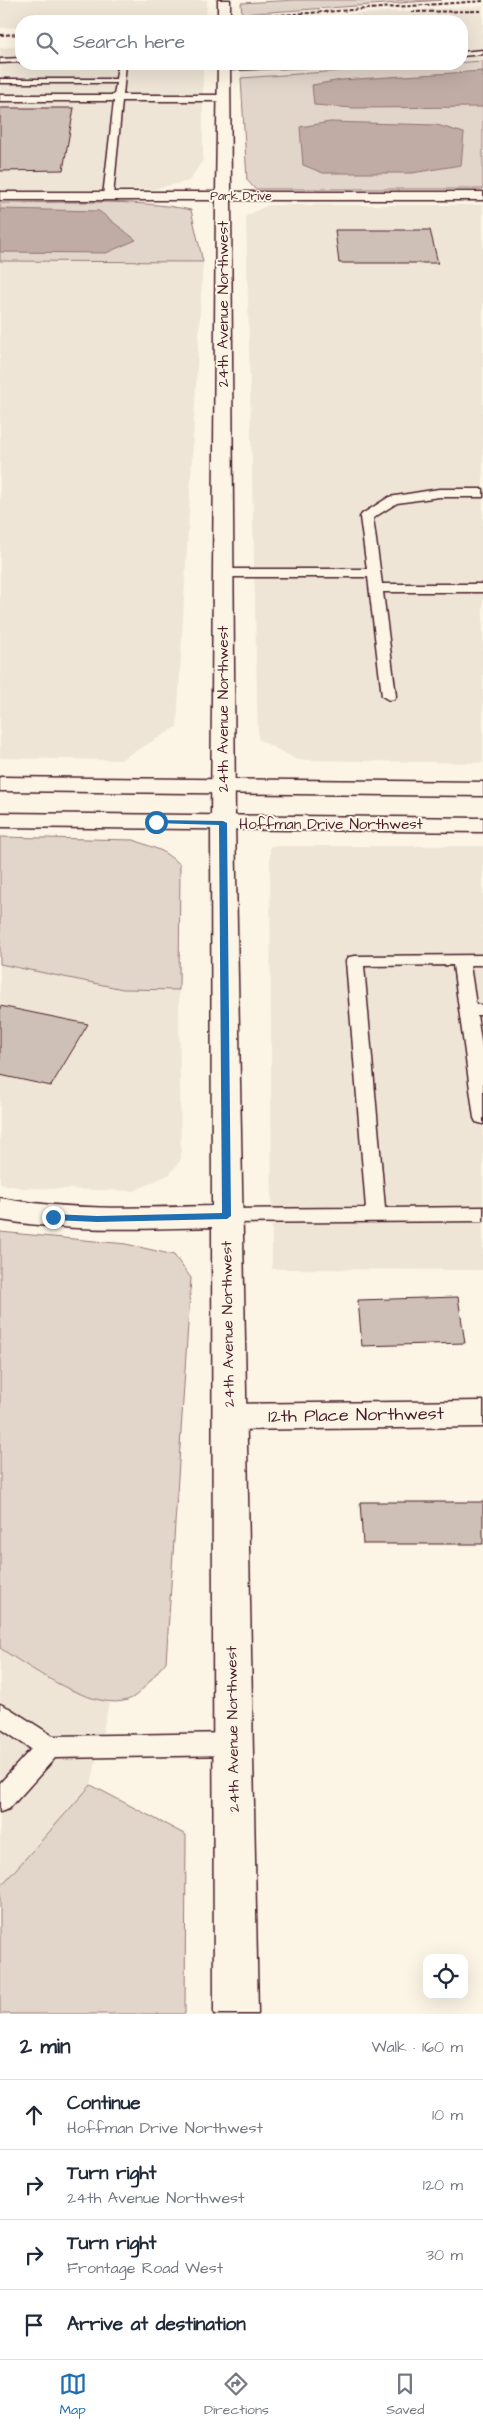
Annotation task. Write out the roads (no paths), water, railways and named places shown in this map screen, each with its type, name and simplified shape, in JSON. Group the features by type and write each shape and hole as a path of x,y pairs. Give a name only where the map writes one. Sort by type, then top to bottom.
{"street":[{"path":"224,0 224,15"},
{"name":"24th Avenue Northwest","path":"224,70 223,823 236,2014"},
{"name":"Park Drive","path":"0,196 483,196"},
{"path":"0,784 483,789"},
{"name":"Hoffman Drive Northwest","path":"0,820 483,825"},
{"path":"0,1209 53,1217 97,1219 227,1216"},
{"name":"12th Place Northwest","path":"230,1417 483,1414"}],"lane":[{"path":"468,53 483,52"},
{"path":"0,61 15,60"},
{"path":"108,196 121,70"},
{"path":"0,82 120,82"},
{"path":"0,98 224,98"},
{"path":"389,696 366,517 393,500 439,493 483,493"},
{"path":"223,573 374,573"},
{"path":"376,588 483,588"},
{"path":"376,1215 355,961 483,960"},
{"path":"461,961 475,1010 483,1118"},
{"path":"227,1216 483,1214"},
{"path":"0,1715 49,1747 234,1744"},
{"path":"0,1801 49,1747"}],"railway":[{"path":"279,15 483,1"},
{"path":"411,12 483,11"},
{"path":"0,35 15,34"}]}
